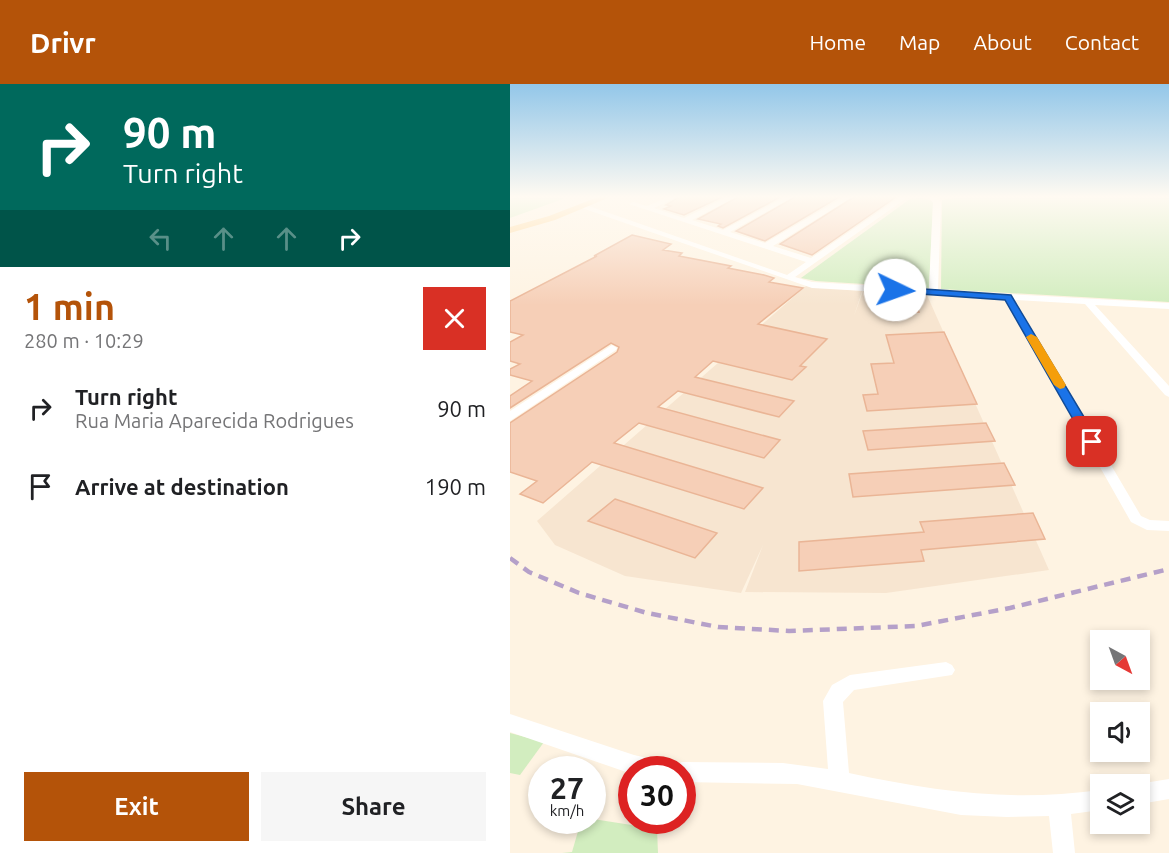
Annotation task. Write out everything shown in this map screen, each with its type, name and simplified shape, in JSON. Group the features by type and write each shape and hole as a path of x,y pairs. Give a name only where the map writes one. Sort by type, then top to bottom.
{"street":[{"path":"666,233 812,285 1169,306"},
{"path":"723,233 812,261"},
{"path":"765,247 789,233"},
{"path":"788,278 853,233"},
{"path":"933,292 936,233"},
{"path":"1008,297 1136,519 1148,525 1169,526"},
{"path":"1088,302 1169,393"},
{"path":"510,417 612,348"},
{"path":"839,782 832,701 839,691 850,683 946,670"},
{"path":"510,723 618,760"},
{"path":"696,773 796,774 915,798 983,807 1059,807 1090,802"},
{"path":"1150,792 1169,789"},
{"path":"1059,807 1065,853"}],"shaded area":[{"path":"806,286 862,291 854,316 863,291 927,295 1049,570 886,593 745,592 763,545 741,593 625,576 555,545 537,521"}],"green space":[{"path":"863,233 932,233 929,288 816,281 801,278"},
{"path":"942,233 1169,233 1169,302 941,289"},
{"path":"510,733 544,742 534,756 528,756 528,764 520,775 510,773"},
{"path":"606,821 618,823 618,834 657,834 658,853 562,853 572,852 577,834 606,834"}],"building":[{"path":"741,233 779,233 765,241"},
{"path":"797,233 844,233 812,255 780,244"},
{"path":"632,235 671,244 663,250 682,253 679,256 731,266 728,268 774,278 769,282 803,288 758,324 827,339 800,366 806,367 792,380 713,361 695,377 794,401 779,417 678,391 658,407 780,440 764,458 639,423 614,443 763,488 744,509 592,462 543,503 520,494 537,481 510,472 510,423 617,352 619,347 611,343 510,408 510,396 532,381 510,375 510,369 520,364 510,361 510,342 523,335 510,332 510,301 597,256 594,256"},
{"path":"915,303 919,312 900,313 896,304"},
{"path":"944,332 977,404 867,411 863,395 878,394 871,364 894,363 886,335"},
{"path":"986,423 995,441 868,450 863,431"},
{"path":"1004,463 1015,485 853,497 849,474"},
{"path":"615,499 717,533 695,558 588,521"},
{"path":"1033,513 1045,539 921,550 924,561 799,571 799,542 924,532 920,522"}],"railway":[{"path":"510,558 529,572 579,593 647,613 718,627 789,631 916,626 1010,608 1169,569"}],"slow traffic":[{"path":"1031,337 1060,385"}],"route":[{"path":"895,290 1008,297 1092,442"}]}
